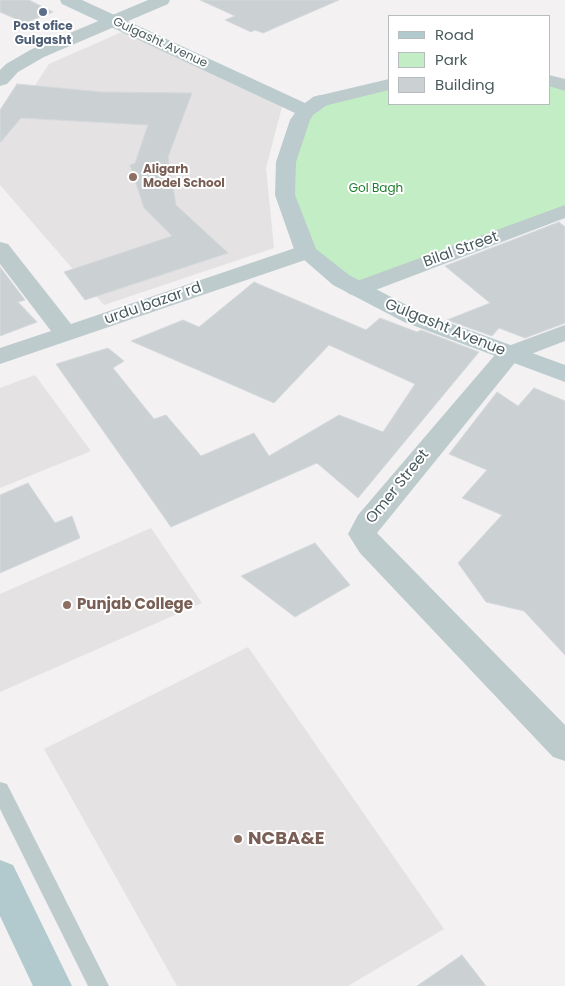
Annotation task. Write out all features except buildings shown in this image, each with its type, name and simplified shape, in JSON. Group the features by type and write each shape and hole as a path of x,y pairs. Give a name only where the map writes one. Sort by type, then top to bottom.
{"main road":[{"path":"0,877 53,986"}],"street":[{"name":"Gulgasht Avenue","path":"68,0 122,18 313,106"},
{"name":"Gulgasht Avenue","path":"97,0 122,18"},
{"path":"0,80 23,60 162,0"},
{"path":"550,81 565,85"},
{"path":"306,252 285,195 286,162 300,120 313,106 388,84"},
{"name":"Bilal Street","path":"357,288 565,211"},
{"path":"0,249 66,334"},
{"name":"Gulgasht Avenue","path":"306,252 342,280 412,317 565,374"},
{"name":"urdu bazar rd","path":"0,356 306,252"},
{"name":"Omer Street","path":"565,332 509,354 368,522 362,534 370,546 565,747"}],"lane":[{"path":"0,790 99,986"}],"shaded area":[{"name":"Aligarh Model School","path":"124,31 283,103 266,168 274,248 104,305 0,185 0,133 24,102 49,64"},
{"path":"35,375 91,451 0,488 0,388"},
{"path":"151,528 202,603 0,692 0,594"},
{"name":"NCBA&E","path":"248,647 444,929 348,986 177,986 44,749"}],"green space":[{"name":"Gol Bagh","path":"550,83 565,86 565,211 357,289 306,252 286,162 306,111 388,84 388,105 550,105"}],"place":[{"name":"Post ofice Gulgasht","path":"43,12"},
{"name":"Aligarh Model School","path":"133,177"},
{"name":"Punjab College","path":"67,605"},
{"name":"NCBA&E","path":"238,839"}]}
